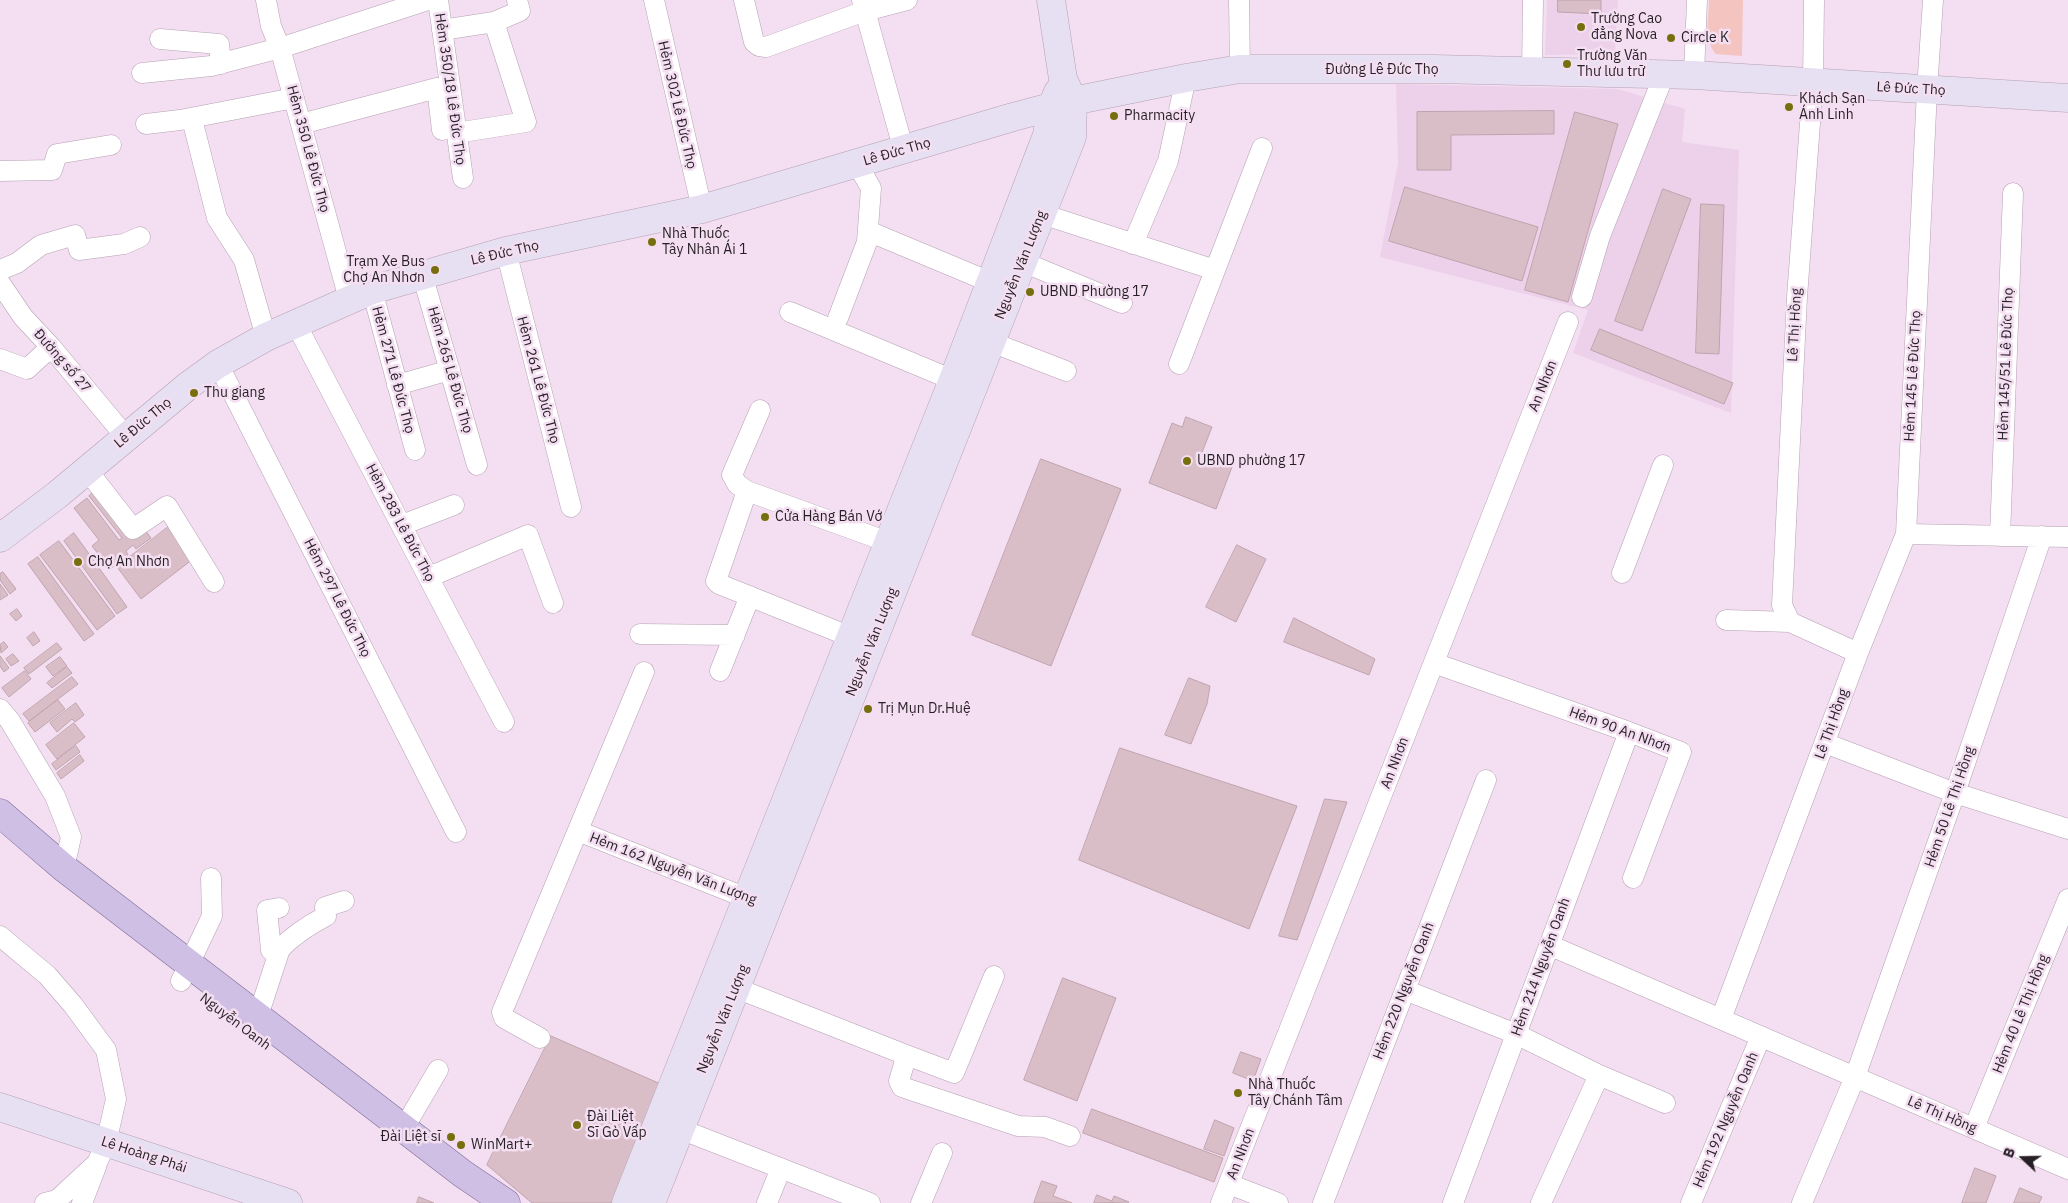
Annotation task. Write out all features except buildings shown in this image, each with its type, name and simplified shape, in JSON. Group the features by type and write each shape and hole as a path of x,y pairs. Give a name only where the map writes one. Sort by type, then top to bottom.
{"main road":[{"name":"Nguyễn Oanh","path":"0,813 185,972 476,1203"},
{"name":"Nguyễn Oanh","path":"0,835 122,935 258,1016 463,1174 504,1202"}],"street":[{"name":"Hẻm 350 Lê Đức Thọ","path":"266,0 271,26 280,48 301,124 361,294"},
{"name":"Hẻm 350/18 Lê Đức Thọ","path":"142,73 221,64 280,48 428,0"},
{"name":"Hẻm 350/18 Lê Đức Thọ","path":"438,0 449,131 463,178"},
{"name":"Hẻm 302 Lê Đức Thọ","path":"654,0 702,209"},
{"path":"744,0 754,42 759,46 766,47 864,6 907,0"},
{"name":"Nguyễn Văn Lượng","path":"626,1203 758,902 991,342 1072,138 1063,95 1051,0"},
{"path":"1239,0 1240,69"},
{"path":"1532,72 1534,0"},
{"path":"1694,75 1697,0"},
{"name":"Lê Thị Hồng","path":"1790,622 1782,606 1796,297 1813,83 1814,0"},
{"name":"Hẻm 145 Lê Đức Thọ","path":"1858,652 1906,534 1926,90 1933,0"},
{"path":"442,30 494,22 519,6"},
{"path":"864,6 904,151"},
{"path":"301,124 437,88 449,131 526,122 494,22"},
{"path":"160,39 219,44 221,64"},
{"name":"Đường Lê Đức Thọ","path":"1063,95 1240,69 1694,75"},
{"path":"1582,296 1600,236 1664,75"},
{"name":"Lê Đức Thọ","path":"1694,75 2068,98"},
{"path":"1133,244 1168,161 1186,78"},
{"name":"Lê Đức Thọ","path":"0,538 218,364 266,337 361,294 422,274 506,251 702,209 904,151 1063,95"},
{"name":"Nguyễn Văn Lượng","path":"651,1203 736,988 758,902 850,637 953,380 1063,95"},
{"path":"146,124 180,120 294,98"},
{"path":"193,123 216,218 244,260 266,337"},
{"path":"0,171 52,170 57,154 111,146"},
{"path":"1179,364 1262,148"},
{"path":"838,318 867,242 871,188 857,164"},
{"name":"Hẻm 145/51 Lê Đức Thọ","path":"2000,536 2013,193"},
{"path":"1042,214 1215,270"},
{"path":"868,231 990,282"},
{"path":"0,270 18,262 41,245 75,235 78,250 124,244 140,237"},
{"name":"Hẻm 261 Lê Đức Thọ","path":"506,251 571,508"},
{"path":"1023,262 1122,303"},
{"name":"Hẻm 265 Lê Đức Thọ","path":"422,274 477,465"},
{"name":"Đường số 27","path":"0,284 23,317 51,347 126,437"},
{"name":"Hẻm 271 Lê Đức Thọ","path":"361,294 397,385 415,450"},
{"path":"790,312 953,380"},
{"name":"An Nhơn","path":"1221,1203 1568,322"},
{"name":"Hẻm 283 Lê Đức Thọ","path":"296,324 504,722"},
{"path":"991,342 1066,371"},
{"path":"0,359 27,369 51,347"},
{"name":"Hẻm 297 Lê Đức Thọ","path":"218,364 456,832"},
{"path":"397,385 450,370"},
{"path":"760,410 732,475 737,484 747,491 888,542"},
{"path":"1622,573 1663,465"},
{"path":"87,470 132,529 167,506 214,582"},
{"path":"747,491 716,581 719,584 850,637"},
{"path":"402,525 454,505"},
{"path":"428,577 528,534 553,603"},
{"path":"1906,534 2068,537"},
{"name":"Hẻm 50 Lê Thị Hồng","path":"1802,1203 1856,1077 2042,536"},
{"path":"720,671 750,596"},
{"path":"1726,620 1790,622 1858,652"},
{"path":"640,634 734,634"},
{"name":"Lê Thị Hồng","path":"1858,652 1721,1019 2068,1169"},
{"name":"Hẻm 90 An Nhơn","path":"1434,663 1681,752 1633,878"},
{"name":"Hẻm 162 Nguyễn Văn Lượng","path":"540,1038 504,1018 502,1012 504,1004 644,672"},
{"path":"0,710 10,721 55,796 71,837 64,868"},
{"name":"Hẻm 214 Nguyễn Oanh","path":"1453,1203 1629,732"},
{"path":"1825,743 1955,792 2068,829"},
{"name":"Hẻm 220 Nguyễn Oanh","path":"1323,1203 1486,780"},
{"name":"Hẻm 162 Nguyễn Văn Lượng","path":"578,831 758,902"},
{"path":"185,972 212,916 211,878"},
{"name":"Hẻm 40 Lê Thị Hồng","path":"1974,1128 2068,899"},
{"path":"258,1016 280,949 309,924 326,916 325,907 344,900"},
{"path":"278,956 271,949 267,910 279,908"},
{"path":"0,936 48,975 106,1050 116,1099 102,1153 82,1203"},
{"path":"1549,945 1721,1019"},
{"path":"736,988 954,1073 994,976"},
{"path":"1405,990 1516,1034 1599,1075 1665,1103"},
{"name":"Hẻm 192 Nguyễn Oanh","path":"1690,1203 1761,1036"},
{"path":"901,1053 905,1061 899,1081 902,1086 1018,1126 1045,1127 1070,1136"},
{"path":"404,1128 438,1070"},
{"path":"1541,1203 1599,1075"},
{"name":"Lê Hoàng Phái","path":"0,1107 102,1153 288,1203"},
{"path":"680,1129 870,1203"},
{"path":"45,1203 57,1200 102,1153"},
{"path":"922,1203 942,1153"},
{"path":"768,1203 781,1168"},
{"path":"1229,1184 1278,1203"}],"shaded area":[{"name":"Trường Cao đẳng Nova","path":"1547,0 1618,0 1615,54 1545,55"},
{"path":"1709,0 1743,0 1742,56 1716,54 1712,48 1708,36"},
{"path":"1396,84 1618,89 1685,109 1682,142 1739,150 1731,413 1573,353 1588,310 1380,257 1398,163"}],"place":[{"name":"Trường Cao đẳng Nova","path":"1581,27"},
{"name":"Circle K","path":"1671,38"},
{"name":"Trường Văn Thư lưu trữ","path":"1567,64"},
{"name":"Khách Sạn Ánh Linh","path":"1789,107"},
{"name":"Pharmacity","path":"1114,116"},
{"name":"Nhà Thuốc Tây Nhân Ái 1","path":"652,242"},
{"name":"Trạm Xe Bus Chợ An Nhơn","path":"435,270"},
{"name":"UBND Phường 17","path":"1030,292"},
{"name":"Thu giang","path":"194,393"},
{"name":"UBND phường 17","path":"1187,461"},
{"name":"Cửa Hàng Bán Vớ","path":"765,517"},
{"name":"Chợ An Nhơn","path":"78,562"},
{"name":"Trị Mụn Dr.Huệ","path":"868,709"},
{"name":"Nhà Thuốc Tây Chánh Tâm","path":"1238,1093"},
{"name":"Đài Liệt Sĩ Gò Vấp","path":"577,1125"},
{"name":"Đài Liệt sĩ","path":"451,1137"},
{"name":"WinMart+","path":"461,1145"}]}
